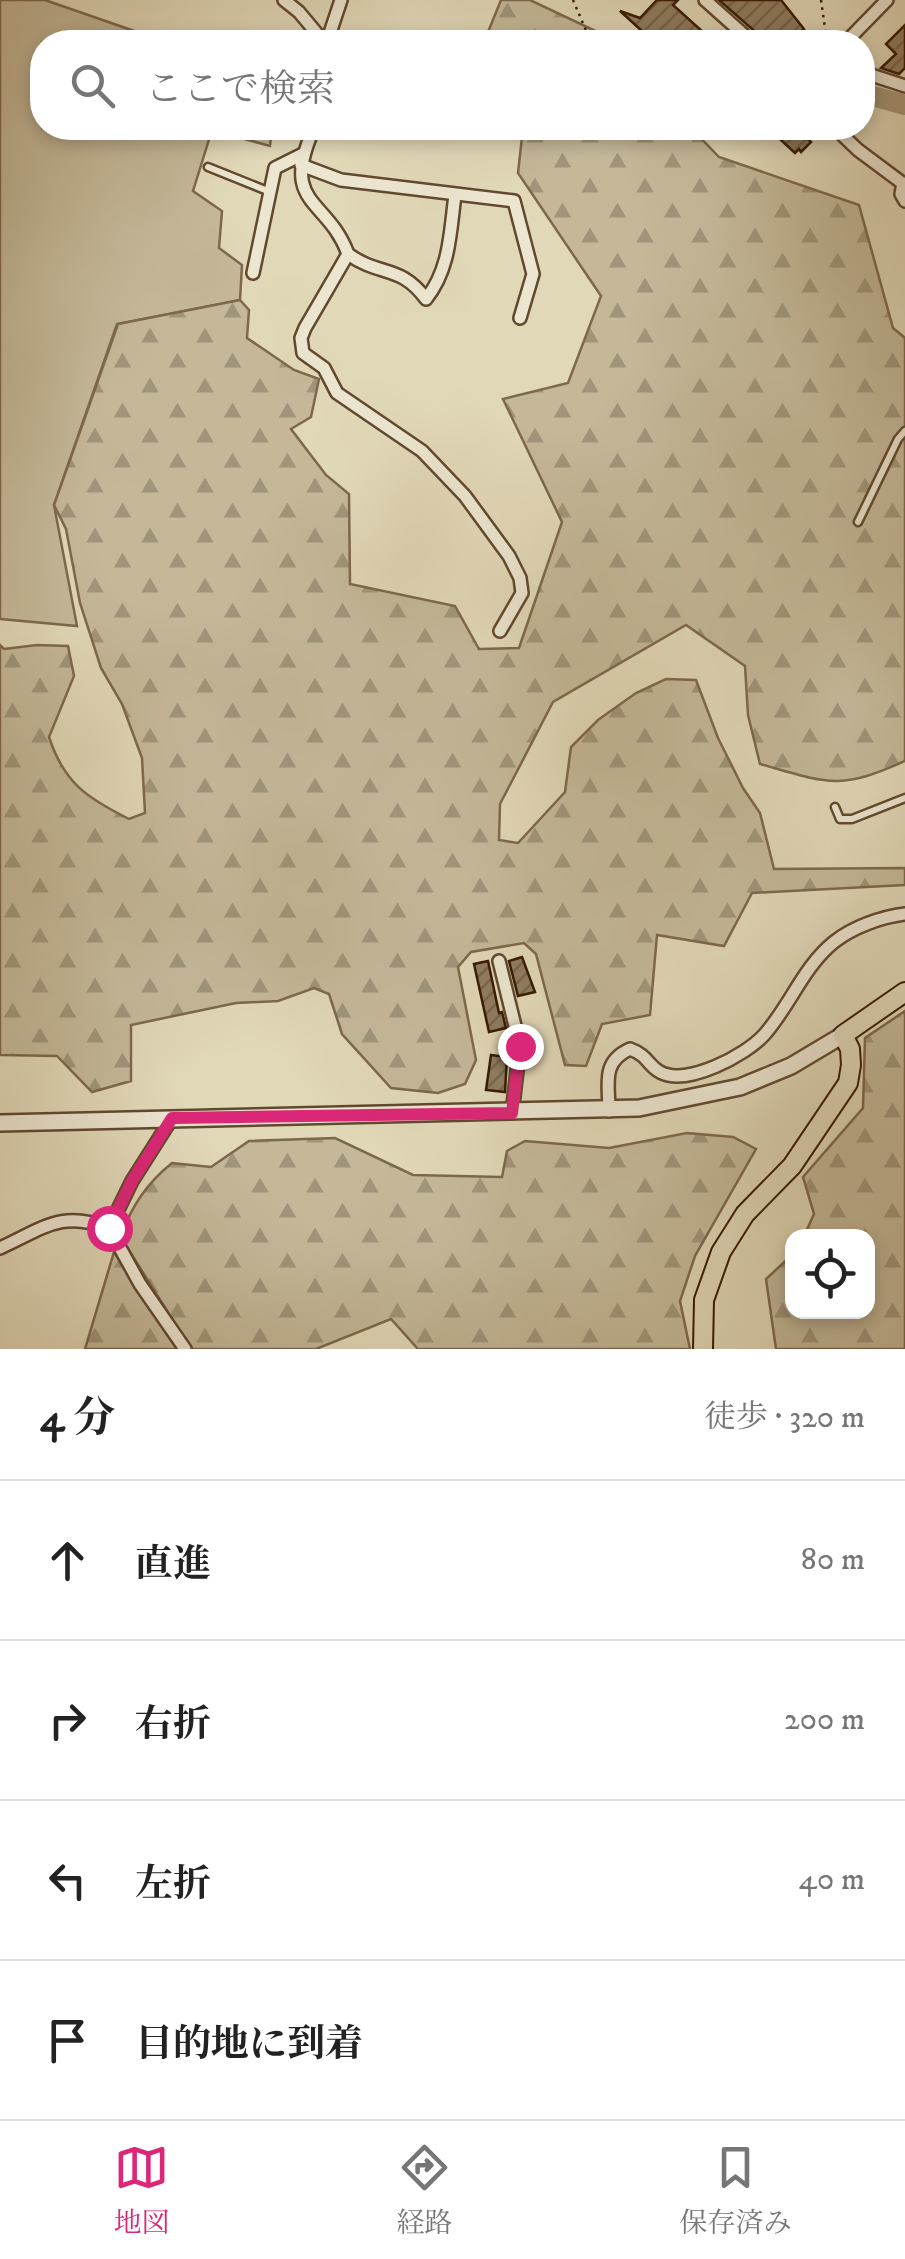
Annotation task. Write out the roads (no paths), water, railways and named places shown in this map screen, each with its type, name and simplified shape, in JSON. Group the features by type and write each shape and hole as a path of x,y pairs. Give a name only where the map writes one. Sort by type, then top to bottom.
{"main road":[{"path":"702,1349 704,1300 720,1252 745,1214 792,1166 848,1083 850,1049 843,1036 905,992"}],"street":[{"path":"284,0 315,30"},
{"path":"331,30 342,0"},
{"path":"705,0 739,30"},
{"path":"858,30 887,0"},
{"path":"875,76 905,86"},
{"path":"310,140 302,160 304,190 312,207 340,234 348,254 364,266 412,281 426,299 438,284 447,262 455,196"},
{"path":"848,140 904,184 901,194 905,201"},
{"path":"253,273 275,168 302,160 342,180 514,201 534,274 520,318"},
{"path":"348,254 305,328 301,338 304,353 324,368 337,393 422,451 465,496 508,556 520,578 522,592 500,631"},
{"path":"609,1110 609,1068 615,1056 630,1050 645,1055 660,1072 688,1076 712,1068 763,1036 808,970 833,943 864,926 905,914"},
{"path":"498,960 520,1046 512,1113"},
{"path":"0,1124 639,1108 740,1087 791,1066 843,1036"},
{"path":"109,1228 132,1181 172,1118"},
{"path":"0,1248 66,1219 109,1228 140,1284 185,1349"}],"lane":[{"path":"208,168 270,192"},
{"path":"858,522 905,430"},
{"path":"835,807 840,819 852,819 905,798"}],"waterway":[{"path":"875,97 905,105"}]}
